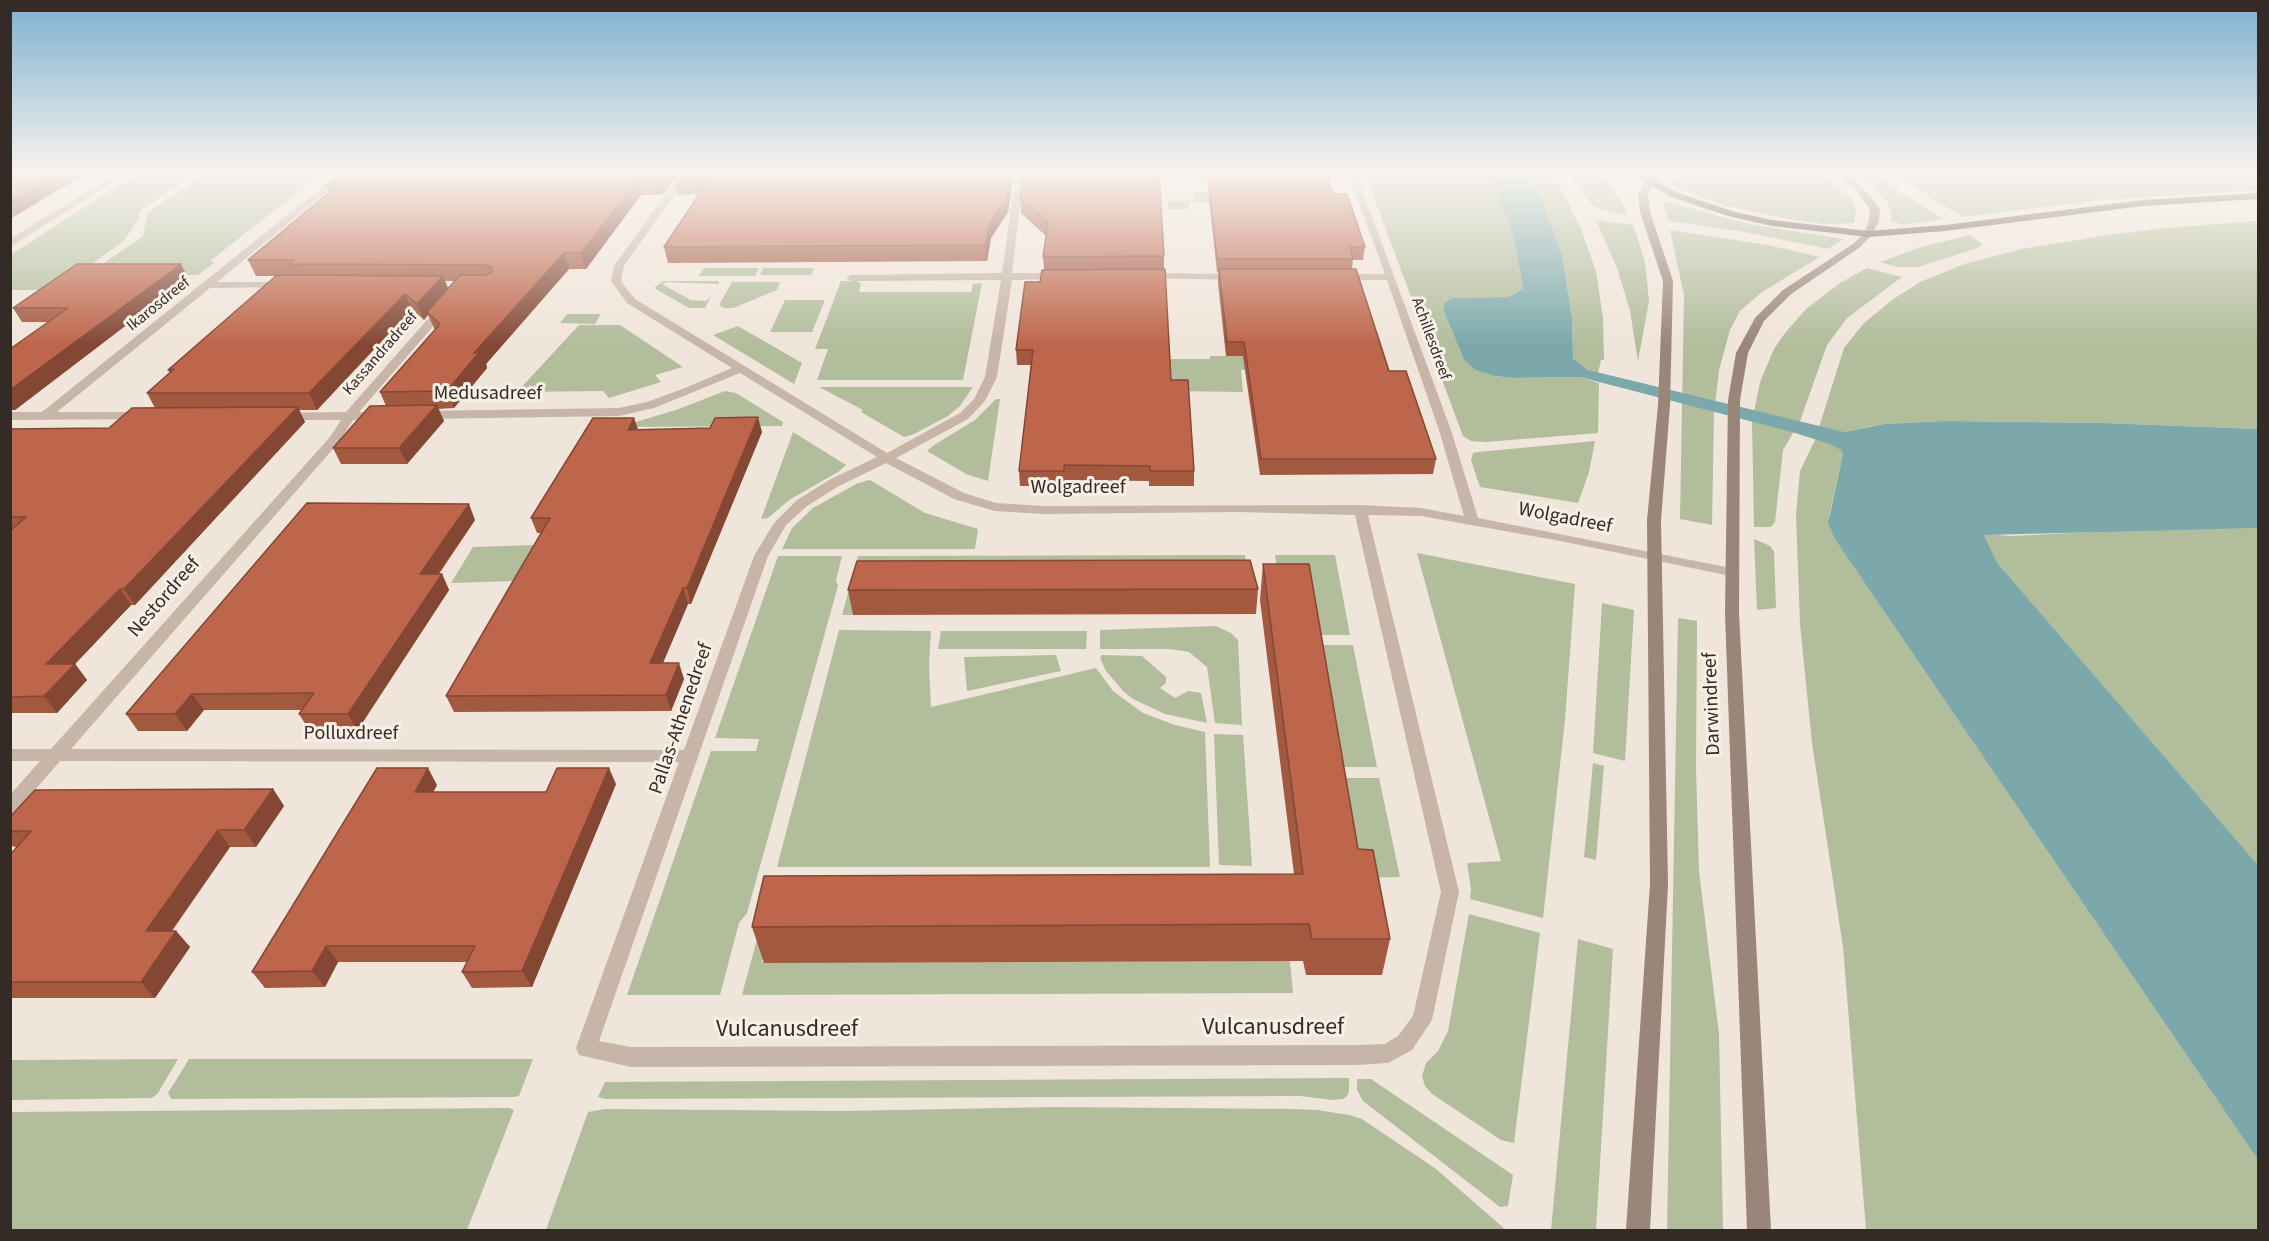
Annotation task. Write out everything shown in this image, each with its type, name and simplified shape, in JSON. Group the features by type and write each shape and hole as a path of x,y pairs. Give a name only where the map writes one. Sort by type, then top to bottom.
{"highway":[{"path":"1814,229 1868,234 1933,229"}],"main road":[{"path":"1638,1230 1659,884 1654,520 1664,405 1668,281 1651,229"},
{"path":"1868,234 1870,229"},
{"name":"Darwindreef","path":"1759,1230 1736,736 1731,572 1734,535 1734,400 1742,353 1759,320 1788,292 1856,246 1868,234"}],"street":[{"path":"10,244 35,229"},
{"name":"Ikarosdreef","path":"44,417 277,229"},
{"name":"Wolgadreef","path":"646,229 619,266 616,280 631,301 885,457 959,496 995,507 1043,510 1238,508 1421,512 1731,572"},
{"name":"Pallas-Athenedreef","path":"586,1048 761,556 781,523 802,503 834,483 921,441 956,421 979,401 991,376 1013,229"},
{"name":"Achillesdreef","path":"1373,229 1445,430 1472,521"},
{"path":"10,232 30,232"},
{"path":"850,278 1077,276"},
{"path":"1136,276 1251,277"},
{"path":"1330,278 1391,277"},
{"path":"208,285 299,285"},
{"name":"Kassandradreef","path":"349,416 454,295"},
{"name":"Medusadreef","path":"267,416 619,412 650,405 689,391 741,368"},
{"path":"10,416 151,416"},
{"name":"Nestordreef","path":"10,807 335,440 349,416"},
{"name":"Vulcanusdreef","path":"586,1048 631,1058 1346,1055 1388,1053 1405,1043 1422,1020 1450,892 1360,509"},
{"name":"Polluxdreef","path":"10,755 691,756"}],"green space":[{"path":"51,229 132,229 124,241 65,283 43,290 11,290 10,255"},
{"path":"144,229 251,229 210,261 215,262 198,275 87,275 143,236"},
{"path":"1386,229 1511,229 1523,288 1506,297 1453,298 1443,309 1464,360 1495,376 1580,377 1599,383 1598,433 1485,442 1471,441 1463,436"},
{"path":"1553,229 1581,229 1596,271 1603,318 1604,360 1601,360 1598,373 1580,367 1573,359 1572,318 1562,254"},
{"path":"1600,229 1634,229 1645,262 1649,301 1638,361 1630,311 1617,268"},
{"path":"1724,229 1780,229 1843,239 1828,249"},
{"path":"2158,229 2258,229 2258,429 2104,423 1945,421 1867,427 1844,432 1843,454 1829,516 1836,541 2258,1160 2258,1230 1866,1230 1843,947 1812,743 1800,624 1796,515 1800,471 1815,440 1844,348 1864,323 1892,300 1920,282 1964,264 2022,249"},
{"path":"1670,230 1768,245 1820,257 1762,292 1740,311 1730,330 1719,370 1714,412 1712,525 1680,519 1684,295"},
{"path":"1970,235 1982,244 1978,248 1918,267 1897,267 1880,262 1921,247"},
{"path":"704,268 759,268 755,276 699,276"},
{"path":"763,268 814,268 811,275 760,275"},
{"path":"1867,268 1902,277 1847,318 1827,345 1800,421 1783,450 1775,522 1771,527 1754,527 1752,422 1760,382 1774,349 1806,309 1840,283"},
{"path":"663,281 719,281 718,284 667,282 662,284 691,300 706,301 711,296 705,308 689,308 654,288"},
{"path":"841,281 857,281 861,284 859,292 971,292 973,284 982,283 963,380 817,380 828,349 815,349"},
{"path":"732,282 780,282 777,290 733,308 724,308 719,305"},
{"path":"785,300 825,300 812,332 770,332"},
{"path":"567,314 601,314 595,324 560,323"},
{"path":"579,325 620,325 683,367 655,375 661,382 609,398 603,391 517,392"},
{"path":"738,326 802,363 794,384 713,335"},
{"path":"1210,356 1298,356 1301,370 1241,370 1243,392 1171,391 1169,359 1210,359"},
{"path":"819,387 973,387 960,406 948,416 904,437 861,412 863,410"},
{"path":"725,391 736,393 783,422 782,426 619,427 676,410"},
{"path":"996,399 1000,399 988,481 966,474 927,451 975,420"},
{"path":"793,432 846,465 789,500 768,518 761,519"},
{"path":"1595,441 1589,472 1578,503 1480,487 1471,460 1473,453 1478,452"},
{"path":"870,480 925,513 978,529 975,549 782,549 792,528 813,508 858,483"},
{"path":"2258,528 2258,865 1996,563 1984,534 2012,536 2150,529"},
{"path":"1754,539 1770,546 1774,552 1776,608 1757,610"},
{"path":"535,545 515,581 451,583 473,547"},
{"path":"1417,553 1575,584 1565,720 1543,918 1470,899 1471,889 1467,863 1501,861"},
{"path":"1245,555 1249,584 860,585 853,615 842,615 858,556"},
{"path":"1275,555 1335,555 1350,635 1312,635 1281,599"},
{"path":"778,556 842,556 836,580 838,586 747,913 739,923 720,995 627,995 711,751 756,751 759,739 715,738"},
{"path":"1602,603 1634,610 1625,761 1593,753"},
{"path":"1678,618 1697,621 1696,768 1699,871 1719,1034 1723,1230 1667,1230"},
{"path":"1216,626 1231,633 1238,640 1242,725 1215,723 1207,667 1189,652 1170,649 1100,649 1100,630"},
{"path":"839,630 931,631 929,665 931,707 1096,668 1113,691 1143,713 1175,725 1205,732 1210,867 777,867"},
{"path":"941,631 1087,631 1086,649 938,649"},
{"path":"1313,645 1353,645 1377,767 1333,767"},
{"path":"1056,655 1061,671 967,691 964,657"},
{"path":"1102,655 1142,656 1166,677 1166,683 1160,688 1175,698 1188,691 1201,693 1207,723 1165,714 1133,699 1106,671 1100,658"},
{"path":"1214,734 1243,735 1252,866 1219,865"},
{"path":"1593,763 1604,766 1596,860 1584,857"},
{"path":"1334,778 1379,778 1400,877 1351,878"},
{"path":"775,912 762,962 1290,961 1293,993 742,995 764,913"},
{"path":"1469,914 1540,933 1514,1143 1501,1140 1432,1094 1425,1086 1422,1076 1426,1063 1438,1051 1448,1031"},
{"path":"1578,939 1613,949 1596,1230 1551,1230"},
{"path":"178,1059 158,1093 152,1098 11,1100 11,1060"},
{"path":"189,1059 533,1059 519,1096 514,1097 171,1099 168,1093"},
{"path":"1349,1078 1347,1096 1333,1100 1300,1096 605,1099 598,1097 605,1082"},
{"path":"1357,1079 1371,1079 1513,1175 1508,1206 1500,1207 1363,1101 1357,1090"},
{"path":"1056,1107 1293,1109 1349,1115 1362,1119 1436,1169 1506,1230 546,1230 588,1112 605,1109 843,1111"},
{"path":"509,1108 514,1110 467,1230 11,1230 11,1112"}],"water":[{"path":"1511,229 1553,229 1562,254 1572,318 1573,359 1588,370 1844,432 1884,424 1945,421 2104,423 2258,429 2258,528 1984,535 1997,563 2258,865 2258,1160 1836,541 1828,523 1843,454 1841,450 1830,444 1792,432 1580,377 1513,378 1495,376 1476,370 1464,360 1443,309 1445,303 1453,298 1506,297 1523,288"}],"building":[{"path":"285,229 599,229 581,253 564,253 474,353 481,350 447,391 380,392 440,324 427,312 460,275 486,275 492,272 492,268 486,265 289,264 294,260 248,260"},
{"path":"676,229 989,229 985,245 664,247"},
{"path":"1047,229 1162,229 1164,256 1043,257"},
{"path":"1214,229 1359,229 1365,247 1350,247 1353,259 1217,259"},
{"path":"77,264 181,264 10,390 10,349 68,308 13,308"},
{"path":"1165,269 1171,380 1188,380 1194,471 1150,471 1150,466 1064,465 1064,471 1019,471 1033,350 1016,350 1025,282 1040,282 1042,270"},
{"path":"1219,269 1356,269 1389,371 1406,371 1436,459 1261,459 1244,342 1227,342"},
{"path":"277,275 443,276 417,304 405,294 309,393 147,393 174,369 168,370"},
{"path":"437,405 399,448 333,448 370,406"},
{"path":"298,407 124,589 120,589 46,664 75,664 44,696 10,697 10,531 26,517 10,517 10,429 109,428 132,408"},
{"path":"758,417 687,588 683,588 650,663 679,663 666,695 446,696 550,518 531,518 593,418 634,418 628,430 710,428 715,418"},
{"path":"307,503 469,504 420,574 442,574 348,714 299,714 314,693 192,694 175,714 126,714"},
{"path":"1250,560 1258,589 848,590 857,561"},
{"path":"1263,564 1309,564 1358,849 1373,850 1390,939 1312,939 1309,924 752,927 764,876 1303,874"},
{"path":"377,768 428,768 415,792 546,792 557,768 609,768 522,971 462,972 475,946 326,946 312,971 252,972"},
{"path":"273,789 244,830 218,830 146,931 176,931 141,982 10,982 10,855 31,831 10,831 10,817 35,790"}]}
